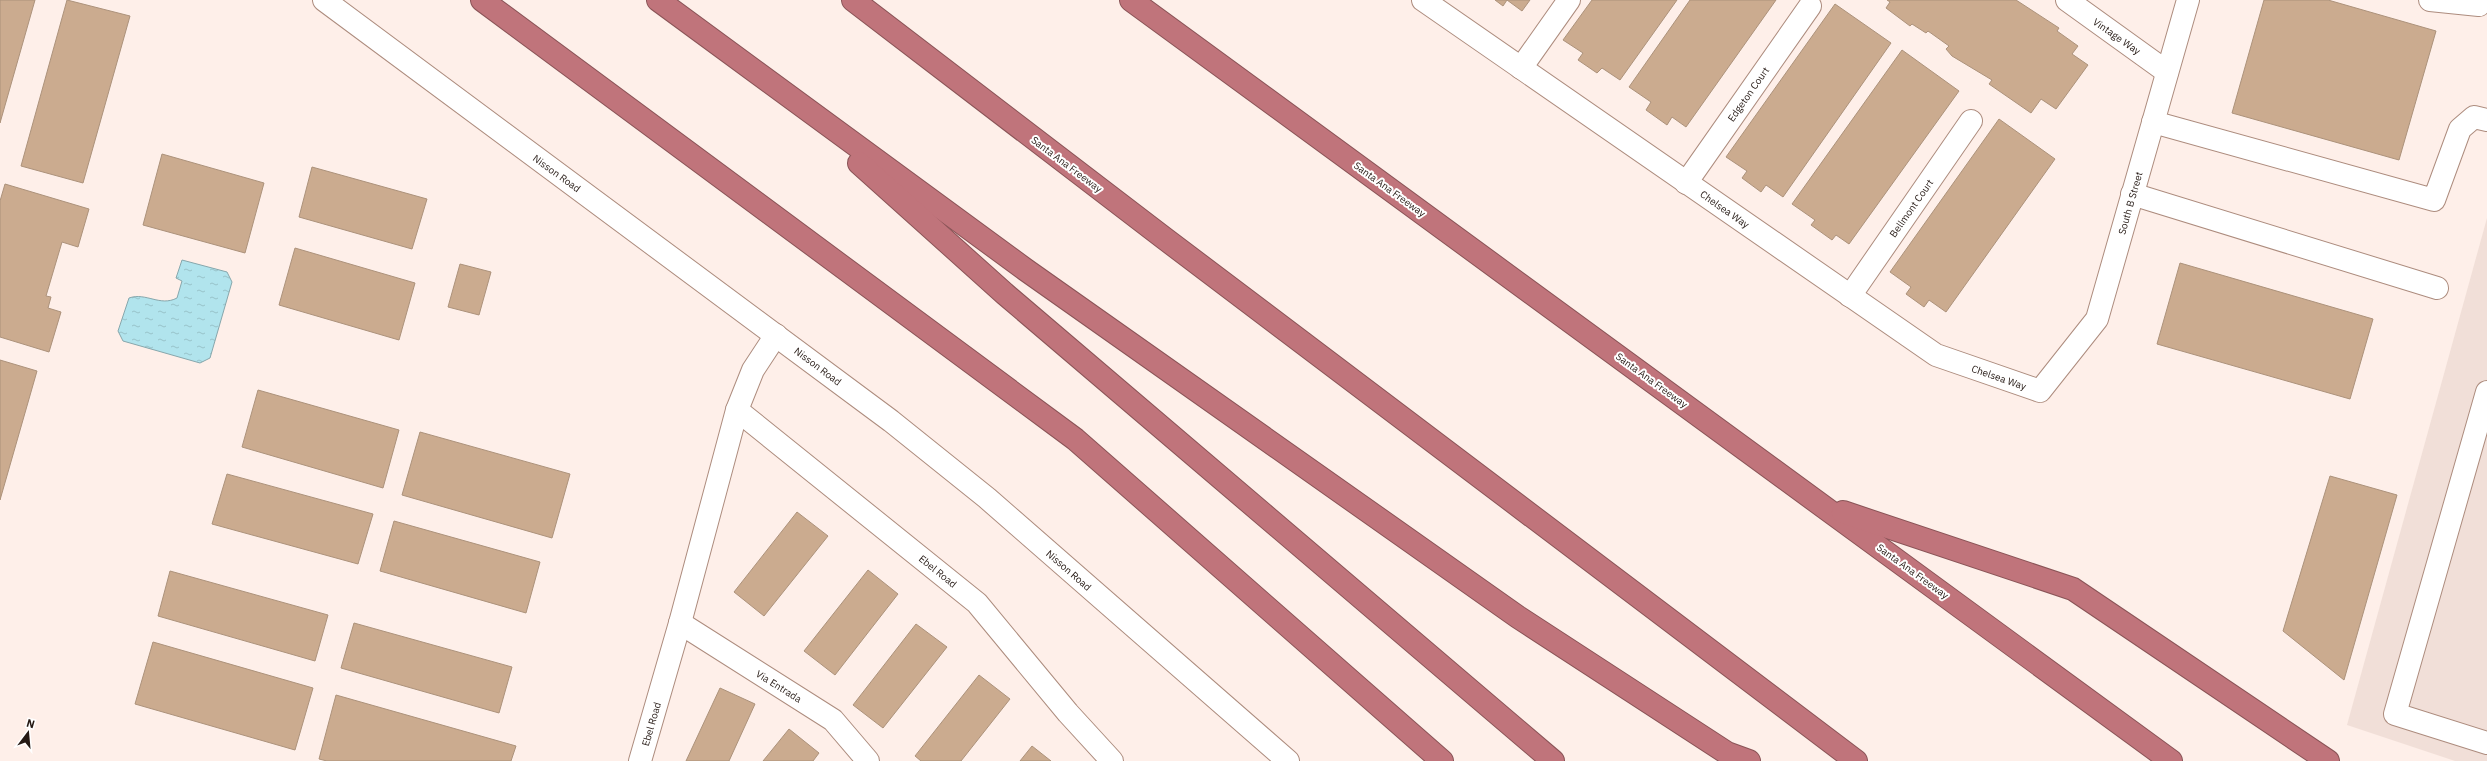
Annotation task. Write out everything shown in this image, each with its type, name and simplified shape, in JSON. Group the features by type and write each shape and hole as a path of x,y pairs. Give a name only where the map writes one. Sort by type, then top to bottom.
{"highway":[{"path":"482,0 1075,438 1442,761"},
{"path":"658,0 1026,270 1518,617 1727,754 1749,761"},
{"name":"Santa Ana Freeway","path":"853,0 1157,234 1856,761"},
{"name":"Santa Ana Freeway","path":"1132,0 2171,761"},
{"path":"766,79 1005,294 1553,761"},
{"path":"1824,506 2073,589 2328,761"}],"street":[{"name":"Nisson Road","path":"324,0 891,421 987,498 1288,761"},
{"name":"Chelsea Way","path":"1423,0 1936,355 2040,391"},
{"path":"1520,68 1569,0"},
{"name":"Vintage Way","path":"2066,0 2167,72"},
{"name":"South B Street","path":"2040,391 2097,319 2188,0"},
{"path":"2430,0 2481,2"},
{"name":"Edgeton Court","path":"1686,182 1810,6"},
{"path":"2153,122 2434,200 2460,129 2474,117 2487,120"},
{"name":"Bellmont Court","path":"1850,296 1971,120"},
{"path":"2132,194 2437,288"},
{"name":"Ebel Road","path":"640,761 680,623 737,410 753,370 776,335"},
{"path":"2487,392 2395,714 2487,743"},
{"name":"Ebel Road","path":"737,410 977,603 1068,713 1112,761"},
{"name":"Via Entrada","path":"680,623 833,720 868,761"}],"shaded area":[{"path":"2487,218 2487,761 2455,761 2347,725"}],"water":[{"path":"182,260 227,272 232,282 210,358 200,363 123,341 118,331 129,298 141,297 165,301 177,298 182,281 176,278"}],"building":[{"path":"0,0 35,0 0,123"},
{"path":"67,0 130,16 83,183 21,166"},
{"path":"1495,0 1507,0 1503,6"},
{"path":"1507,0 1530,0 1522,11"},
{"path":"1592,0 1677,0 1620,80 1602,68 1597,73 1578,60 1583,53 1563,40"},
{"path":"1690,0 1776,0 1686,127 1672,117 1667,125 1646,110 1651,102 1629,87"},
{"path":"1887,0 2016,0 2059,28 2057,31 2078,46 2072,54 2088,65 2056,109 2041,99 2031,113 1989,84 1992,80 1952,56 1946,49 1949,46 1928,31 1926,33 1912,24 1910,26 1886,8 1890,2"},
{"path":"2264,0 2328,0 2436,31 2399,160 2232,113"},
{"path":"1835,4 1891,43 1783,197 1766,185 1761,192 1742,178 1747,171 1726,157"},
{"path":"1902,50 1959,91 1849,244 1836,235 1832,240 1811,225 1815,220 1792,204"},
{"path":"1999,119 2055,159 1946,312 1929,300 1924,307 1906,294 1911,287 1890,272"},
{"path":"162,154 264,183 245,253 143,225"},
{"path":"312,167 427,199 412,249 299,217"},
{"path":"5,184 89,209 78,247 62,242 46,296 51,297 48,308 61,312 49,352 0,337 0,201"},
{"path":"295,248 415,283 399,340 279,305"},
{"path":"2180,263 2373,319 2350,399 2157,344"},
{"path":"460,264 491,272 479,315 448,307"},
{"path":"0,360 37,371 0,500"},
{"path":"258,390 399,430 383,488 242,447"},
{"path":"420,432 570,474 552,538 402,495"},
{"path":"227,474 373,514 358,564 212,524"},
{"path":"2330,476 2397,495 2344,680 2283,631"},
{"path":"797,512 828,536 764,616 734,592"},
{"path":"394,521 540,562 526,613 380,571"},
{"path":"868,570 898,594 835,675 804,651"},
{"path":"170,571 328,615 315,661 158,616"},
{"path":"354,623 512,667 499,713 341,668"},
{"path":"916,624 947,647 883,728 853,705"},
{"path":"153,642 313,688 295,750 135,704"},
{"path":"979,675 1010,699 961,761 921,761 915,756"},
{"path":"720,688 755,704 729,761 686,761"},
{"path":"336,695 516,746 511,761 327,761 319,759"},
{"path":"789,729 819,753 813,761 763,761"},
{"path":"1032,746 1051,761 1020,761"}]}
